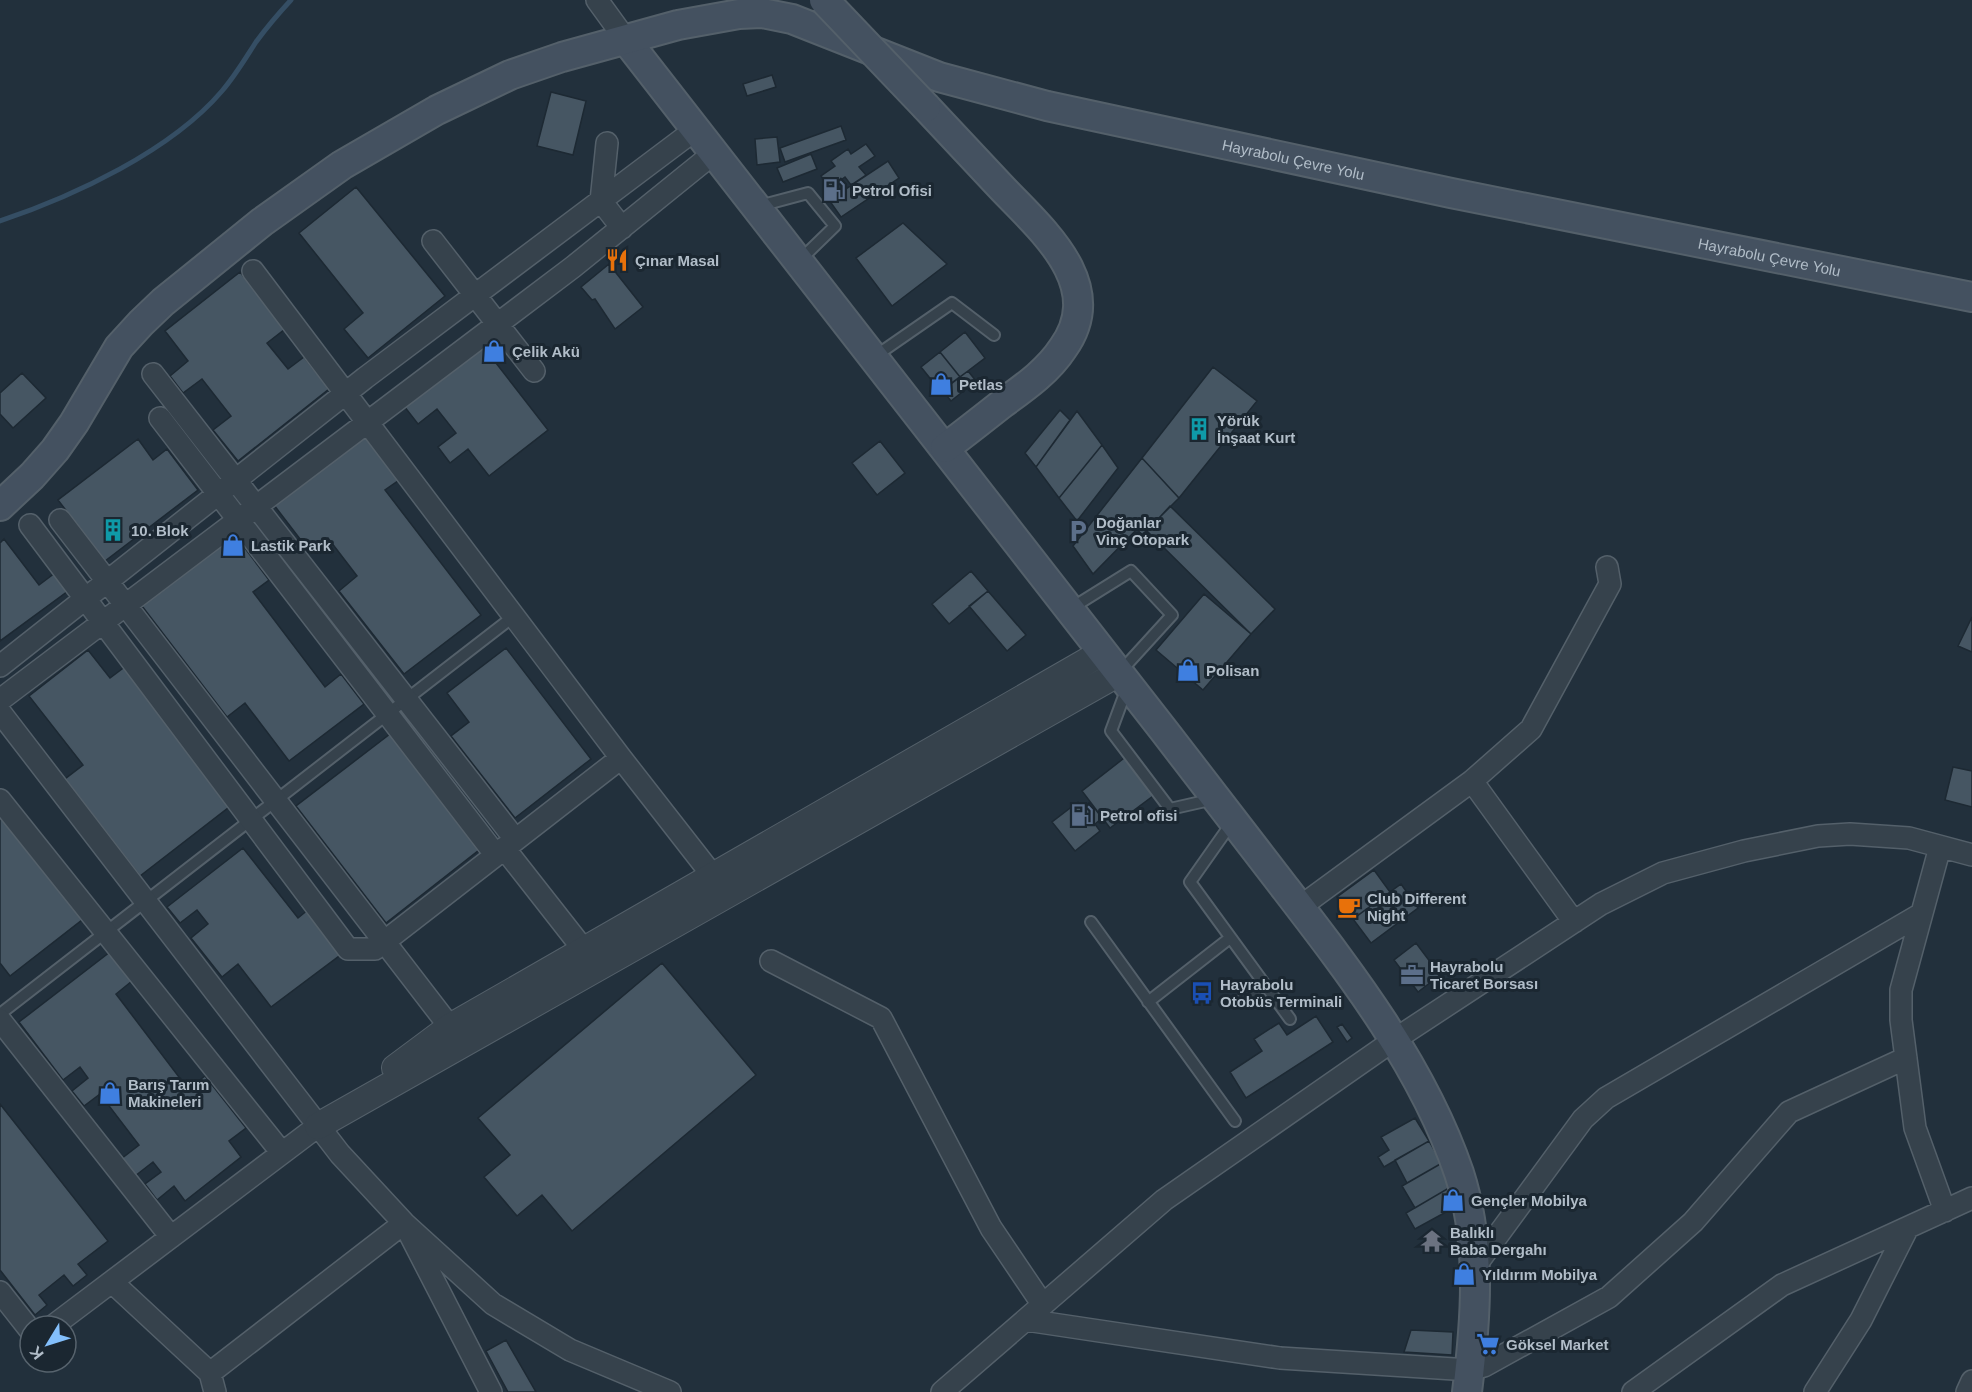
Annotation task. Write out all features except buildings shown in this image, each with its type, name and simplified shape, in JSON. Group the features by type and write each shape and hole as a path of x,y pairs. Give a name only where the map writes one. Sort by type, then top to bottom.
{"main road":[{"path":"824,0 1044,233 1065,259 1075,281 1080,304 1075,328 1064,347 1032,381 945,448"},
{"name":"Hayrabolu Çevre Yolu","path":"0,506 32,476 55,450 74,423 119,347 141,323 222,254 342,165 404,128 489,85 562,57 678,25 739,14 762,13 792,19 939,77 1047,106 1439,190 1972,297"},
{"path":"626,40 1331,947 1394,1040 1433,1111 1459,1174 1471,1221 1476,1265 1469,1381"}],"street":[{"path":"597,0 626,40"},
{"path":"0,666 345,393 696,129"},
{"path":"607,143 601,201 622,228"},
{"path":"0,700 498,324 714,153"},
{"path":"433,241 534,371"},
{"path":"253,271 621,758 713,876"},
{"path":"153,374 406,699 505,847 584,950"},
{"path":"160,418 387,714 505,847"},
{"path":"60,520 450,1027"},
{"path":"30,525 348,949 375,949 621,758"},
{"path":"1300,907 1472,782 1531,729 1610,584 1607,567"},
{"path":"69,1314 450,1027 713,876 1117,670"},
{"path":"318,1126 1117,670"},
{"path":"0,712 340,1154 404,1223 493,1304 570,1350 670,1392"},
{"path":"1472,782 1574,922"},
{"path":"0,800 282,1153"},
{"path":"942,1392 1164,1200 1394,1040 1601,904 1663,873 1818,836 1850,834 1909,838 1972,855"},
{"path":"1940,847 1901,990 1901,1020 1915,1128 1945,1211"},
{"path":"1476,1265 1583,1119 1606,1098 1921,914"},
{"path":"771,961 881,1018 991,1228 1043,1305"},
{"path":"0,1020 171,1237"},
{"path":"1026,1320 1280,1358 1469,1381 1484,1366 1609,1297 1693,1222 1789,1112 1906,1058"},
{"path":"1633,1392 1658,1384 1782,1285 1972,1199"},
{"path":"112,1282 213,1382 404,1223"},
{"path":"404,1223 491,1392"},
{"path":"1815,1392 1861,1320 1907,1229"},
{"path":"0,1292 18,1315"},
{"path":"1967,1392 1972,1381"}],"lane":[{"path":"757,207 808,193 835,226 799,262"},
{"path":"874,357 952,303 994,335"},
{"path":"1070,609 1131,571 1172,615 1117,670 1112,731 1170,809 1216,798"},
{"path":"0,1014 514,616"},
{"path":"1233,821 1190,882 1290,1019"},
{"path":"1091,922 1235,1121"},
{"path":"1148,1002 1230,938"},
{"path":"1239,1002 1265,985"}],"waterway":[{"path":"0,221 89,185 149,152 176,133 201,113 222,91 260,36 291,0"}],"place":[{"name":"Petrol Ofisi","path":"834,190"},
{"name":"Çınar Masal","path":"617,260"},
{"name":"Çelik Akü","path":"494,351"},
{"name":"Petlas","path":"941,384"},
{"name":"Yörük İnşaat Kurt","path":"1199,429"},
{"name":"10. Blok","path":"113,530"},
{"name":"Doğanlar Vinç Otopark","path":"1078,531"},
{"name":"Lastik Park","path":"233,545"},
{"name":"Polisan","path":"1188,670"},
{"name":"Petrol ofisi","path":"1082,815"},
{"name":"Club Different Night","path":"1349,907"},
{"name":"Hayrabolu Ticaret Borsası","path":"1412,975"},
{"name":"Hayrabolu Otobüs Terminali","path":"1202,993"},
{"name":"Barış Tarım Makineleri","path":"110,1093"},
{"name":"Gençler Mobilya","path":"1453,1200"},
{"name":"Balıklı Baba Dergahı","path":"1432,1241"},
{"name":"Yıldırım Mobilya","path":"1464,1274"},
{"name":"Göksel Market","path":"1488,1344"}]}
